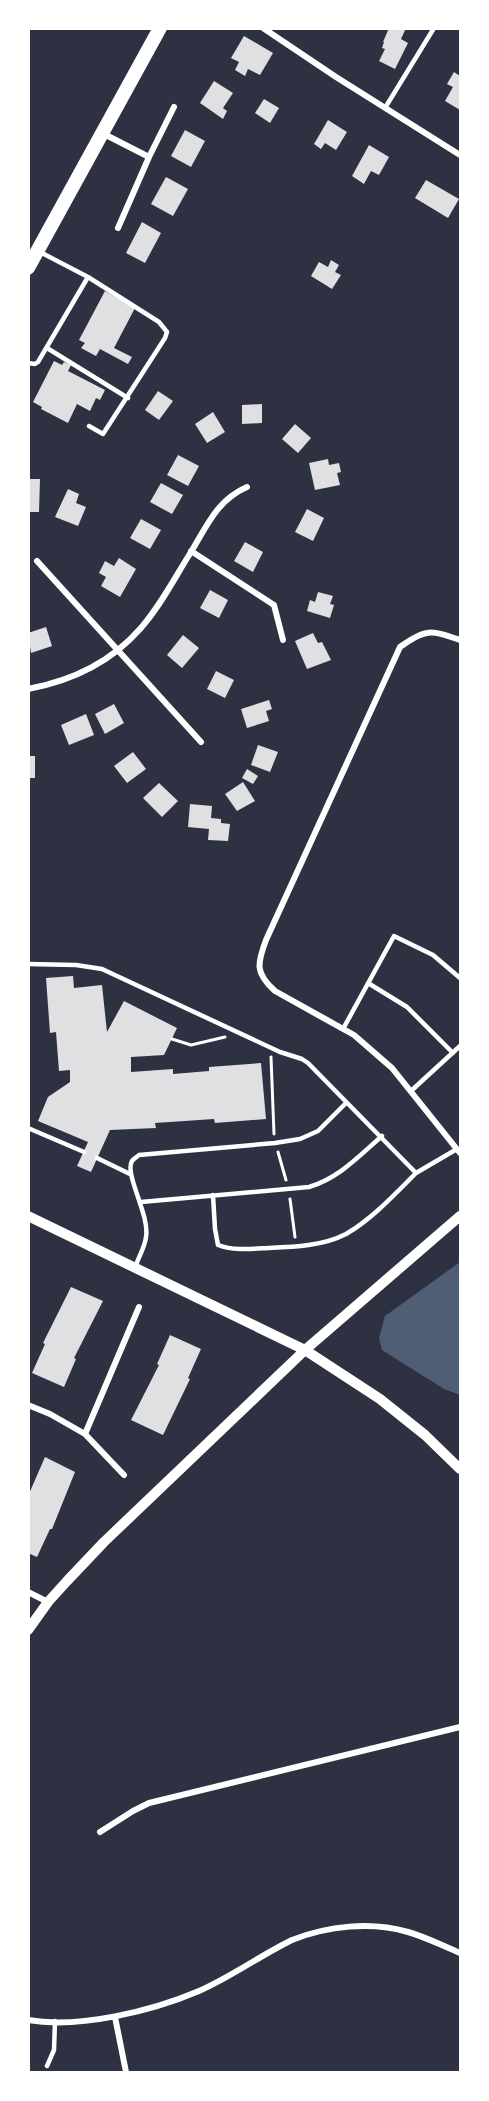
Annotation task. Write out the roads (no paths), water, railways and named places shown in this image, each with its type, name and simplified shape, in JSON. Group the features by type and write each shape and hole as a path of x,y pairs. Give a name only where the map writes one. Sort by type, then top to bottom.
{"main road":[{"path":"28,268 160,28"}],"street":[{"path":"263,28 460,155"},
{"path":"118,228 174,107"},
{"path":"102,133 149,157"},
{"path":"28,689 66,680 102,661 141,629 209,520 224,501 234,493 247,488"},
{"path":"191,551 274,605 283,640"},
{"path":"37,561 201,742"},
{"path":"459,1151 392,1068 354,1035 274,991 264,981 258,969 260,958 400,647 422,633 437,632 460,640"},
{"path":"28,1216 305,1350 380,1399 425,1435 460,1469"},
{"path":"28,1630 48,1602 104,1542 305,1350 460,1216"},
{"path":"85,1434 139,1308"},
{"path":"28,1405 50,1414 85,1434 124,1476"},
{"path":"28,1592 48,1602"},
{"path":"100,1832 149,1803 460,1727"},
{"path":"28,2020 55,2021 115,2017 200,1990 292,1940 334,1929 387,1928 428,1939 460,1953"},
{"path":"115,2017 126,2073"}],"lane":[{"path":"385,108 434,28"},
{"path":"38,250 88,277 166,328 165,338 103,434 89,426"},
{"path":"28,363 38,362 88,277"},
{"path":"46,348 128,398"},
{"path":"343,1029 394,936 433,955 460,978"},
{"path":"28,964 76,965 102,969 280,1052 302,1059 309,1063 416,1173"},
{"path":"368,983 407,1007 453,1053"},
{"path":"411,1091 460,1046"},
{"path":"135,1268 146,1237 146,1223 130,1174 132,1161 140,1155 300,1139 318,1131 346,1103"},
{"path":"28,1128 84,1152"},
{"path":"141,1202 309,1186 325,1182 345,1170 382,1136"},
{"path":"213,1195 218,1245 230,1250 296,1247 321,1243 346,1234 390,1199 416,1173 459,1151"},
{"path":"97,1158 130,1174"},
{"path":"47,2066 54,2050 55,2021"}],"water":[{"path":"460,1262 460,1395 444,1389 382,1350 379,1338 385,1316"}]}
